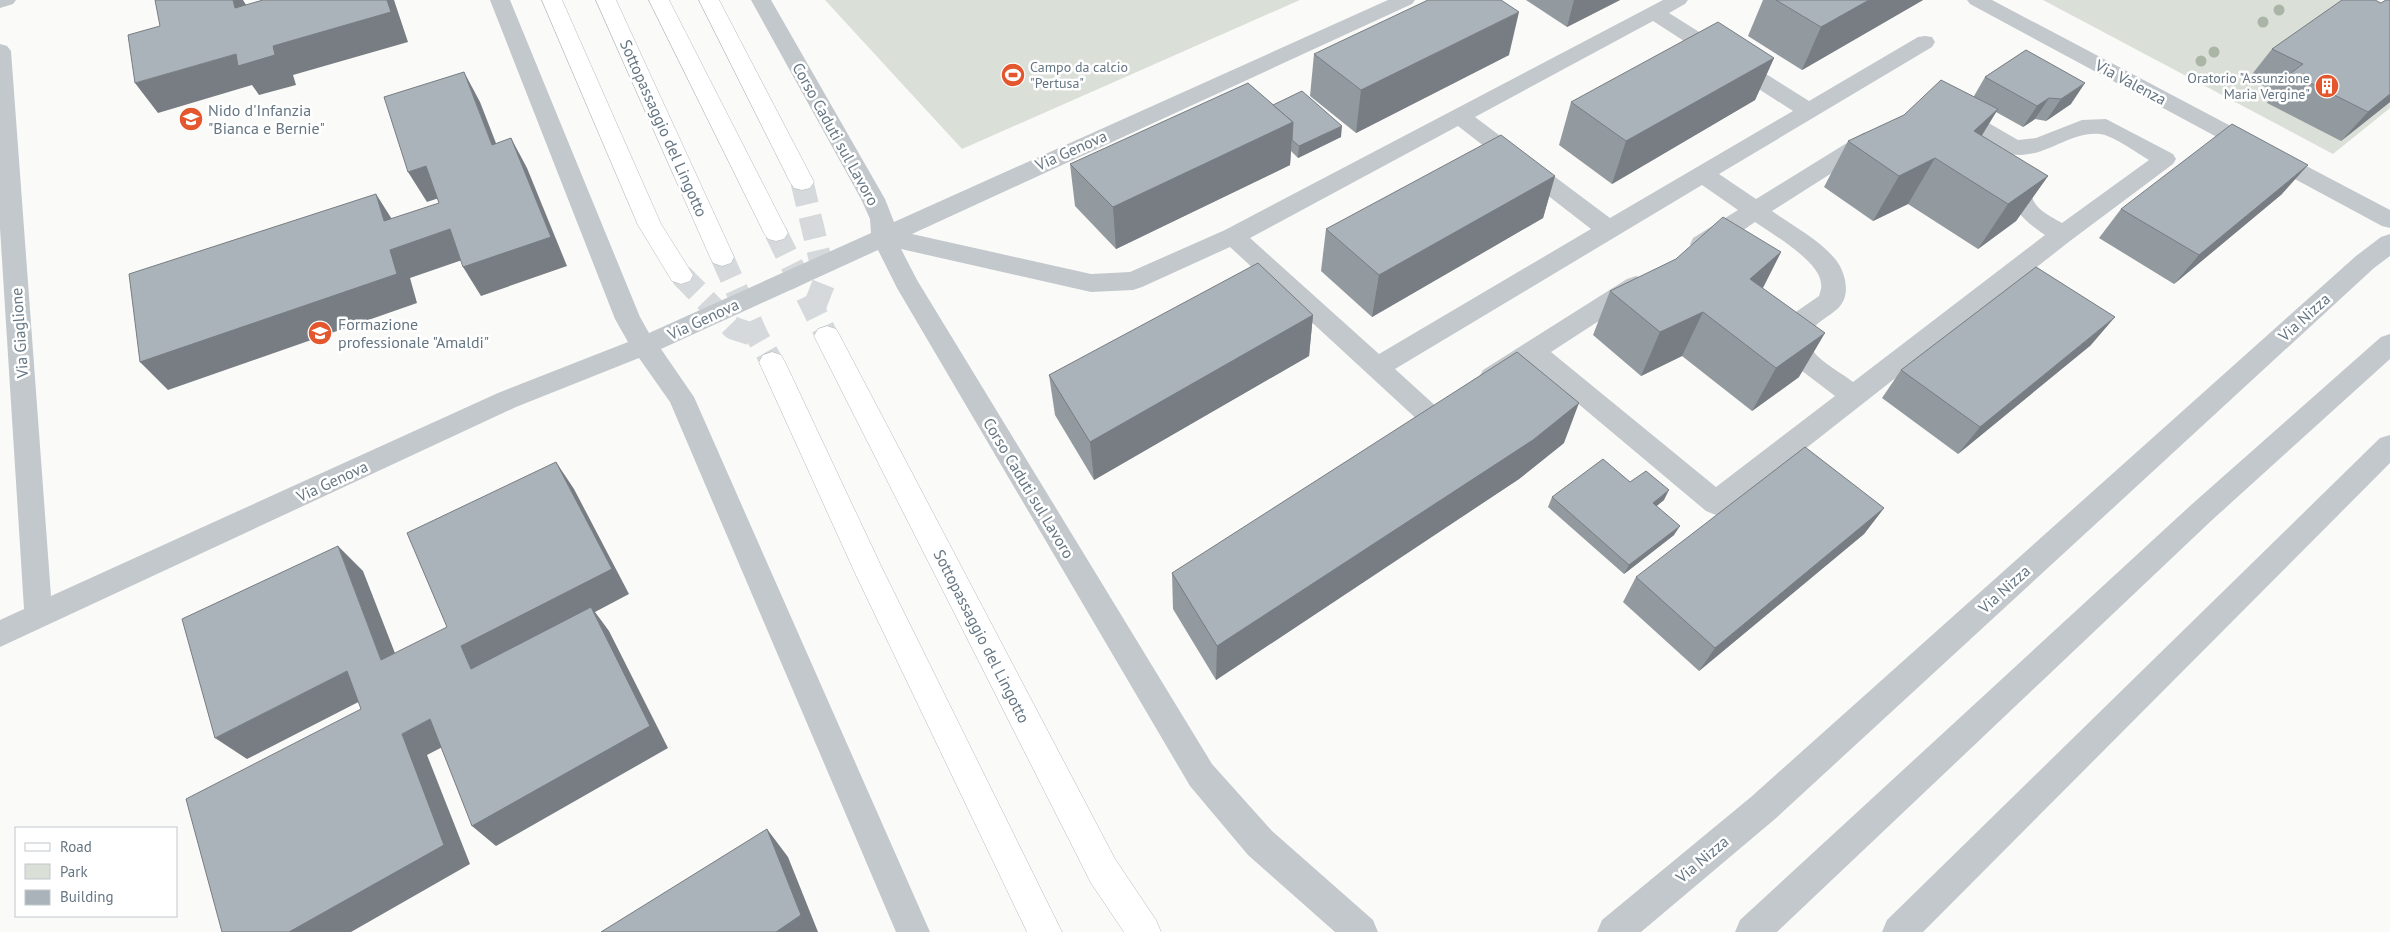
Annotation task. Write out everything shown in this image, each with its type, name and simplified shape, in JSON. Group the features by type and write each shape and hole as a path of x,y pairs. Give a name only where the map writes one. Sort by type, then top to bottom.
{"main road":[{"path":"552,0 650,225 681,275"},
{"name":"Sottopassaggio del Lingotto","path":"606,0 722,257"},
{"path":"659,0 776,233"},
{"path":"709,0 802,182"},
{"name":"Sottopassaggio del Lingotto","path":"827,336 1103,871 1144,932"},
{"path":"772,362 878,590 1045,932"}],"street":[{"path":"0,2 6,0"},
{"path":"500,0 628,319 644,346 681,397 913,932"},
{"name":"Corso Caduti sul Lavoro","path":"761,0 873,199 882,219 883,236 910,289 1201,775 1260,843 1361,932"},
{"name":"Via Genova","path":"0,634 507,400 644,346 1405,0"},
{"path":"883,236 1091,283 1134,281 1233,236 1678,0"},
{"name":"Via Valenza","path":"1977,0 2390,220"},
{"path":"1654,13 1809,111"},
{"path":"1377,366 1704,175 1925,42"},
{"name":"Via Giaglione","path":"0,51 37,602 40,615"},
{"path":"1932,100 2014,148 2023,167 2020,197 2032,216 2062,236"},
{"path":"1459,116 1609,230"},
{"path":"1681,257 1890,126"},
{"path":"1533,351 1716,503 2062,236 2165,159 2106,126 2082,127 2040,144 2014,148"},
{"path":"1704,175 1810,249 1827,266 1834,283 1831,300 1802,321 1796,338 1802,357 1854,397"},
{"path":"1233,236 1430,416"},
{"name":"Via Nizza","path":"1614,932 1763,808 2350,275 2390,243"},
{"path":"1469,391 1656,273"},
{"path":"1752,932 2201,513 2390,344"},
{"path":"1899,932 2390,446"}],"green space":[{"name":"Campo da calcio \"Pertusa\"","path":"825,0 1300,0 962,149"},
{"path":"2043,0 2345,0 2390,21 2390,108 2333,154"}],"building":[{"path":"155,0 233,0 235,8 263,0 387,0 391,12 273,46 275,55 238,66 236,54 135,83 128,35 160,26"},
{"path":"1428,0 1501,0 1519,12 1361,90 1314,54"},
{"path":"1776,0 1869,0 1821,27"},
{"path":"2342,0 2375,0 2381,3 2390,0 2390,94 2368,112 2291,73 2303,64 2272,49"},
{"path":"1718,22 1774,58 1626,141 1571,102"},
{"path":"2026,50 2085,83 2061,99 2049,98 2037,106 1985,77"},
{"path":"464,72 492,145 511,138 551,237 463,267 450,229 390,250 397,274 140,362 129,274 376,194 384,221 439,203 426,166 408,172 384,97"},
{"path":"1941,80 1998,109 1974,131 2048,176 2008,204 1935,158 1899,176 1848,141 1904,115"},
{"path":"1248,83 1293,122 1113,207 1070,164"},
{"path":"1302,91 1342,126 1299,146 1292,140 1293,122 1273,105"},
{"path":"2232,124 2308,165 2199,255 2121,209"},
{"path":"1501,135 1555,176 1379,275 1326,229"},
{"path":"1723,217 1781,252 1750,279 1825,333 1776,368 1703,312 1660,332 1610,291 1676,259"},
{"path":"1258,263 1313,315 1090,442 1049,375"},
{"path":"2036,267 2115,317 1980,427 1901,370"},
{"path":"1517,352 1579,403 1533,440 1217,646 1172,573"},
{"path":"1805,447 1884,508 1715,648 1636,577"},
{"path":"1603,459 1630,482 1646,471 1669,490 1653,503 1680,526 1629,565 1552,497"},
{"path":"556,462 612,569 461,646 471,669 591,607 650,726 472,826 430,719 402,734 444,845 289,932 222,932 186,799 361,709 347,671 215,738 182,619 338,546 381,660 447,627 407,533"},
{"path":"767,829 801,915 776,932 601,932"}],"tunnel":[{"path":"802,182 825,280 814,308"},
{"path":"776,233 827,336"},
{"path":"722,257 757,336"},
{"path":"681,275 733,328 757,336"},
{"path":"757,336 772,362"}],"place":[{"name":"Campo da calcio \"Pertusa\"","path":"1013,75"},
{"name":"Oratorio \"Assunzione Maria Vergine\"","path":"2327,86"},
{"name":"Nido d'Infanzia \"Bianca e Bernie\"","path":"191,119"},
{"name":"Formazione professionale \"Amaldi\"","path":"320,333"}]}
